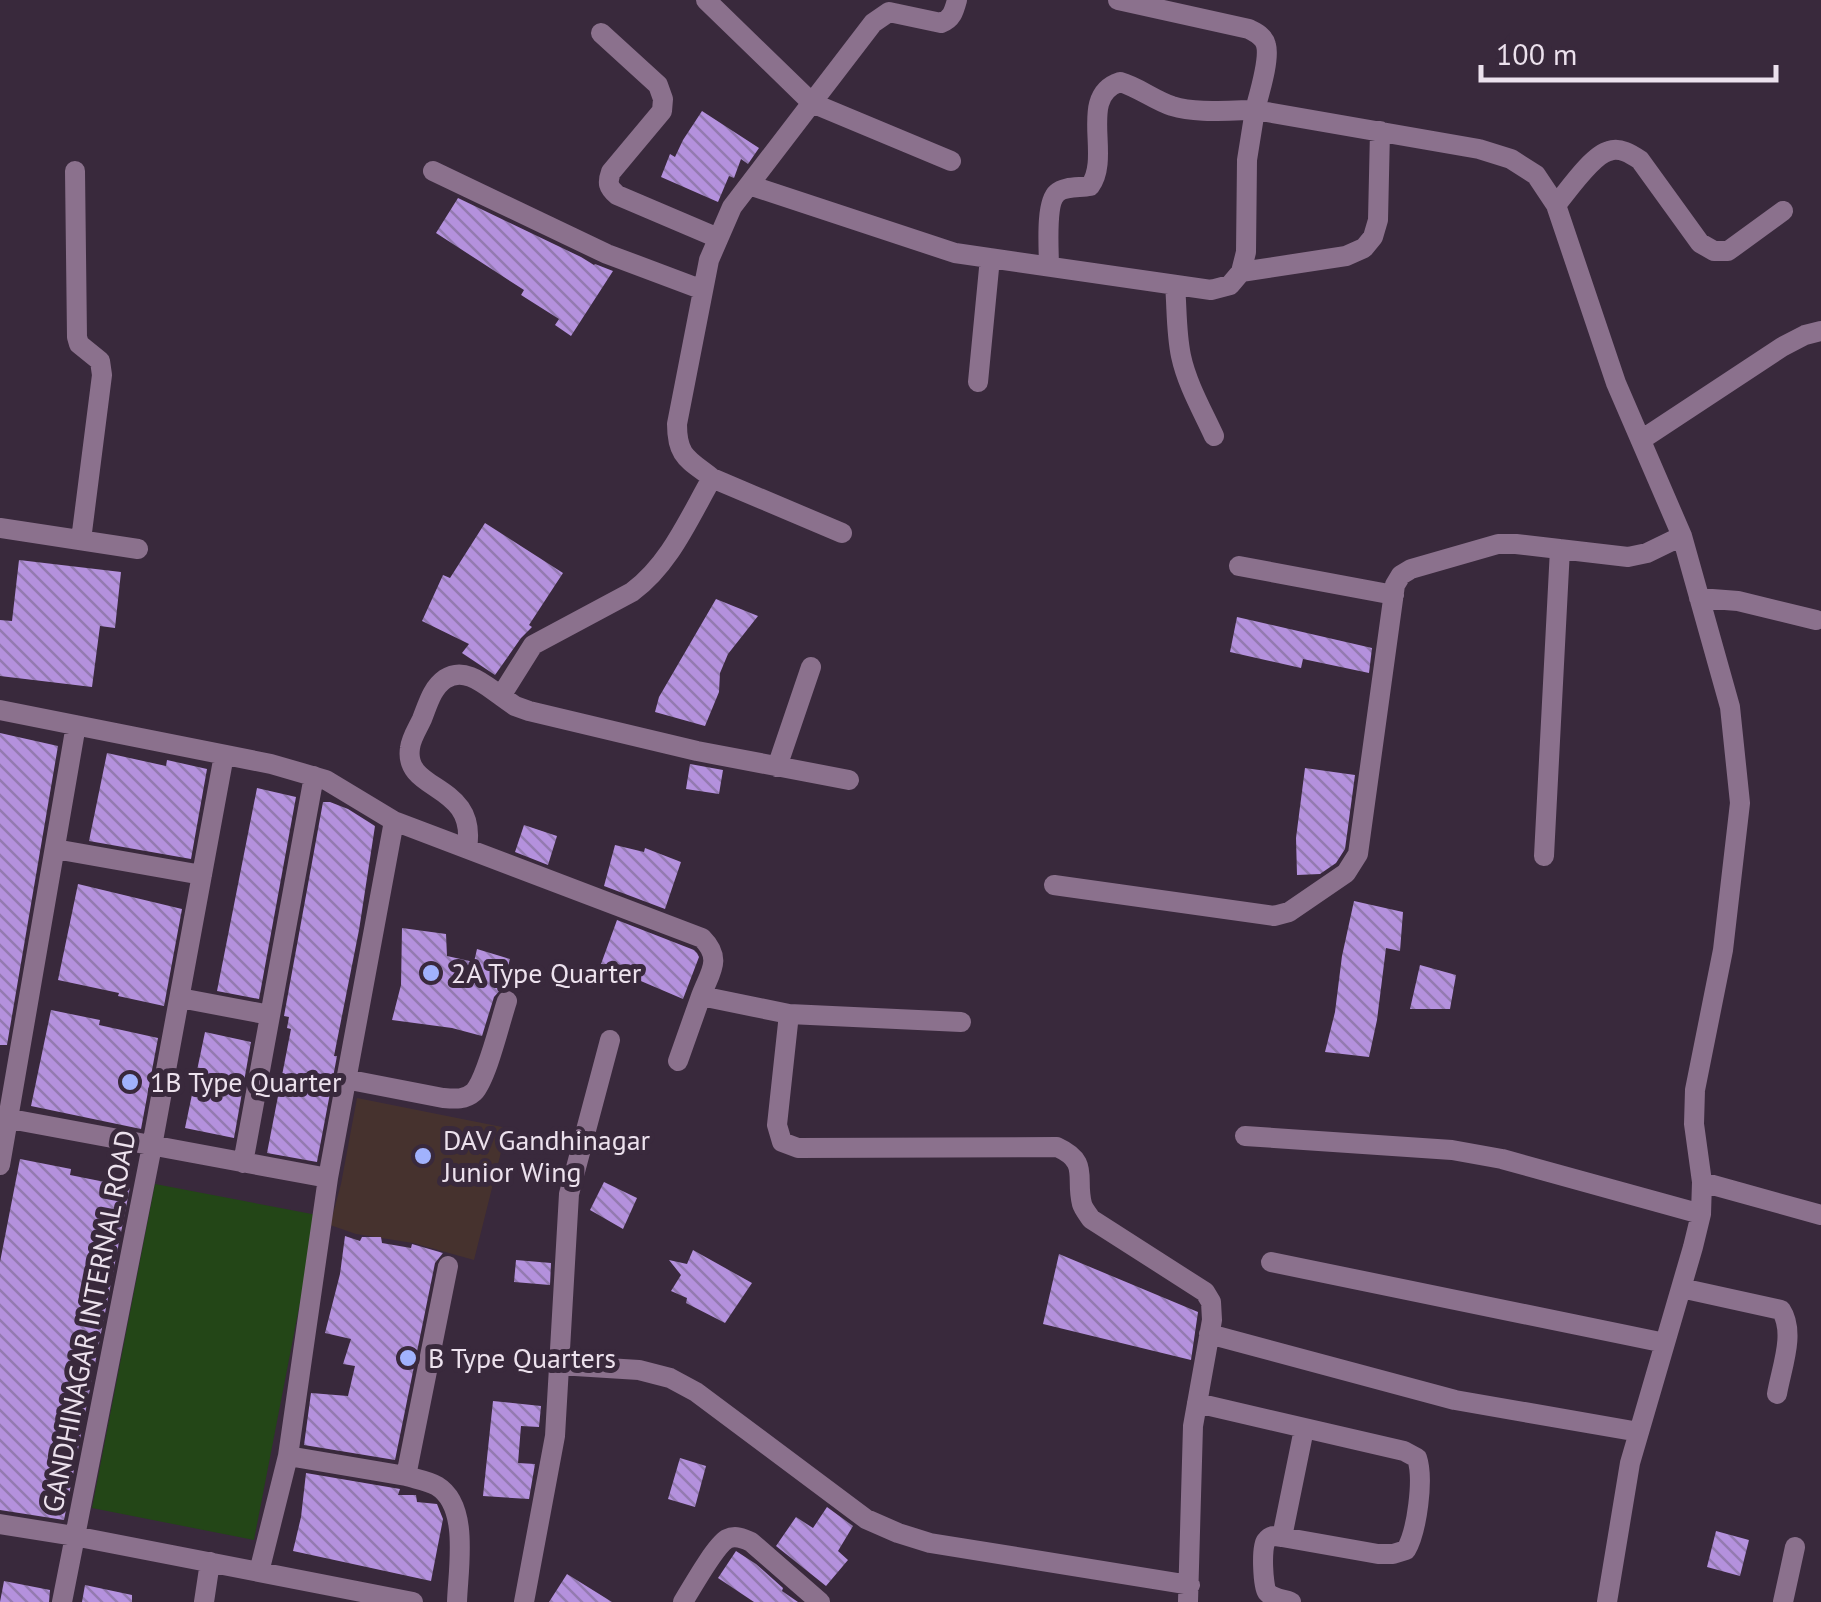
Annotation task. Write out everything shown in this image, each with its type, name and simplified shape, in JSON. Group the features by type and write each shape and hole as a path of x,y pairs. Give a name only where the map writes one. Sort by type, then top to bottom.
{"street":[{"path":"706,0 812,103 952,161"},
{"path":"842,533 712,478 683,455 676,424 702,290 709,260 732,208 885,6 941,22 953,14 958,0"},
{"path":"750,185 955,253 1211,290 1230,285 1241,272 1246,252 1247,160 1266,46 1260,35 1249,29 1118,0"},
{"path":"602,32 658,84 663,99 662,111 611,172 610,189 718,238"},
{"path":"1049,267 1050,204 1055,193 1090,186 1094,180 1098,168 1098,102 1104,90 1120,82 1184,109 1255,110 1479,149 1512,160 1536,175 1556,205 1616,383 1682,536 1730,707 1740,803 1723,950 1694,1090 1701,1214 1639,1432 1622,1508 1608,1602"},
{"path":"1241,272 1346,256 1364,248 1374,237 1378,220 1380,132"},
{"path":"1556,205 1595,159 1609,150 1626,152 1640,160 1700,243 1714,251 1728,252 1783,210"},
{"path":"74,170 77,337 78,344 100,362 102,376 81,540"},
{"path":"434,171 607,254 702,290"},
{"path":"978,382 990,258"},
{"path":"1176,285 1182,359 1214,436"},
{"path":"1641,440 1782,347 1821,331"},
{"path":"501,696 533,645 647,581 663,562 712,478"},
{"path":"0,528 138,549"},
{"path":"1054,885 1282,916 1346,873 1358,854 1400,575 1411,568 1498,544 1628,557 1682,536"},
{"path":"1544,856 1560,550"},
{"path":"1239,566 1394,595"},
{"path":"1700,598 1738,601 1816,620"},
{"path":"777,767 811,668"},
{"path":"467,848 470,832 461,806 417,773 410,761 410,745 435,687 460,673 529,711 697,751 849,780"},
{"path":"0,710 314,776 394,821 702,938 713,949 714,962 678,1060"},
{"path":"0,1165 4,1118 76,725"},
{"name":"GANDHINAGAR INTERNAL ROAD","path":"62,1602 224,755"},
{"path":"242,1162 314,776"},
{"path":"260,1572 288,1456 328,1178 394,821"},
{"path":"55,849 202,876"},
{"path":"701,996 790,1014 960,1022"},
{"path":"180,998 270,1015"},
{"path":"345,1079 460,1099 472,1093 482,1079 507,1001"},
{"path":"560,1366 640,1370 670,1378 696,1392 866,1519 898,1534 1189,1594 1192,1456 1211,1302 1204,1292 1091,1219 1083,1206 1080,1167 1071,1154 1057,1147 798,1148 782,1142 777,1125 790,1014"},
{"path":"524,1602 555,1436 570,1194 610,1040"},
{"path":"4,1118 328,1178"},
{"path":"1245,1136 1452,1150 1502,1159 1701,1214"},
{"path":"1702,1182 1821,1215"},
{"path":"1271,1262 1665,1343"},
{"path":"406,1476 448,1266"},
{"path":"1681,1288 1781,1310 1788,1332 1776,1394"},
{"path":"1209,1334 1455,1400 1639,1432"},
{"path":"1197,1403 1417,1458 1421,1469 1413,1538 1406,1550 1394,1554 1274,1536 1266,1539 1264,1583 1273,1597 1291,1602"},
{"path":"1282,1537 1304,1429"},
{"path":"288,1456 406,1476 437,1486 452,1500 459,1521 458,1602"},
{"path":"0,1524 260,1572 356,1597 413,1602"},
{"path":"683,1602 720,1545 729,1538 740,1537 751,1542 820,1602"},
{"path":"1784,1602 1796,1546"},
{"path":"204,1602 210,1562"}],"shaded area":[{"name":"DAV Gandhinagar Junior Wing","path":"357,1098 507,1128 474,1260 330,1225"}],"green space":[{"path":"155,1184 317,1215 254,1540 92,1508"}],"building":[{"path":"702,111 759,148 748,164 741,159 718,202 661,177 670,154 675,157"},
{"path":"458,198 613,271 571,336 555,325 559,319 521,295 524,290 436,233"},
{"path":"485,523 563,573 529,625 532,627 495,675 462,653 469,644 422,621 443,575 450,578"},
{"path":"19,560 121,572 115,628 100,626 92,687 0,676 0,620 12,621"},
{"path":"716,599 758,616 728,654 705,726 655,712 659,697"},
{"path":"1237,617 1372,648 1369,673 1303,659 1301,668 1230,652"},
{"path":"0,733 58,746 7,1045 0,1045"},
{"path":"107,753 166,766 167,760 207,769 191,859 89,841"},
{"path":"690,764 723,770 719,794 686,789"},
{"path":"1305,768 1355,775 1345,849 1336,863 1320,874 1297,875 1296,838"},
{"path":"257,788 296,797 259,999 217,991"},
{"path":"323,802 348,809 375,826 317,1162 267,1153 291,1029 287,1028 289,1017 284,1016"},
{"path":"524,825 557,836 548,865 515,852"},
{"path":"615,845 644,852 645,848 681,862 665,909 604,886"},
{"path":"78,884 182,909 164,1006 58,980"},
{"path":"1354,901 1403,912 1400,951 1386,948 1369,1057 1325,1052"},
{"path":"617,920 697,953 699,957 683,999 601,964"},
{"name":"2A Type Quarter","path":"402,928 446,934 447,956 474,962 477,949 510,959 482,1036 392,1020 401,985"},
{"path":"1420,965 1456,975 1450,1009 1410,1009"},
{"path":"51,1010 158,1038 141,1129 31,1106"},
{"name":"1B Type Quarter","path":"205,1032 251,1042 234,1138 185,1128"},
{"path":"20,1159 71,1169 70,1175 130,1187 64,1520 0,1510 0,1262"},
{"path":"604,1182 637,1198 623,1229 590,1210"},
{"path":"345,1236 360,1241 362,1237 381,1237 382,1243 411,1248 412,1244 443,1253 435,1263 395,1460 304,1445 311,1393 348,1396 355,1366 343,1364 351,1339 325,1333"},
{"path":"693,1250 752,1283 725,1323 671,1291 681,1275 669,1260 687,1264"},
{"path":"1059,1254 1198,1312 1191,1360 1043,1324"},
{"path":"516,1260 551,1263 550,1285 514,1282"},
{"path":"493,1401 541,1406 539,1427 521,1426 518,1463 535,1464 529,1499 483,1496"},
{"path":"680,1458 706,1466 695,1507 668,1499"},
{"path":"306,1473 400,1489 398,1495 416,1495 417,1502 437,1504 443,1519 431,1581 293,1551"},
{"path":"827,1507 853,1526 838,1551 848,1560 826,1586 776,1546 796,1517 813,1528"},
{"path":"1716,1531 1749,1540 1740,1576 1707,1567"},
{"path":"736,1551 798,1602 754,1602 718,1578"},
{"path":"567,1574 612,1602 549,1602"},
{"path":"4,1581 50,1590 49,1602 0,1602"},
{"path":"85,1585 132,1595 132,1602 82,1602"}],"place":[{"name":"2A Type Quarter","path":"431,973"},
{"name":"1B Type Quarter","path":"130,1082"},
{"name":"DAV Gandhinagar Junior Wing","path":"423,1156"},
{"name":"B Type Quarters","path":"408,1358"}]}
